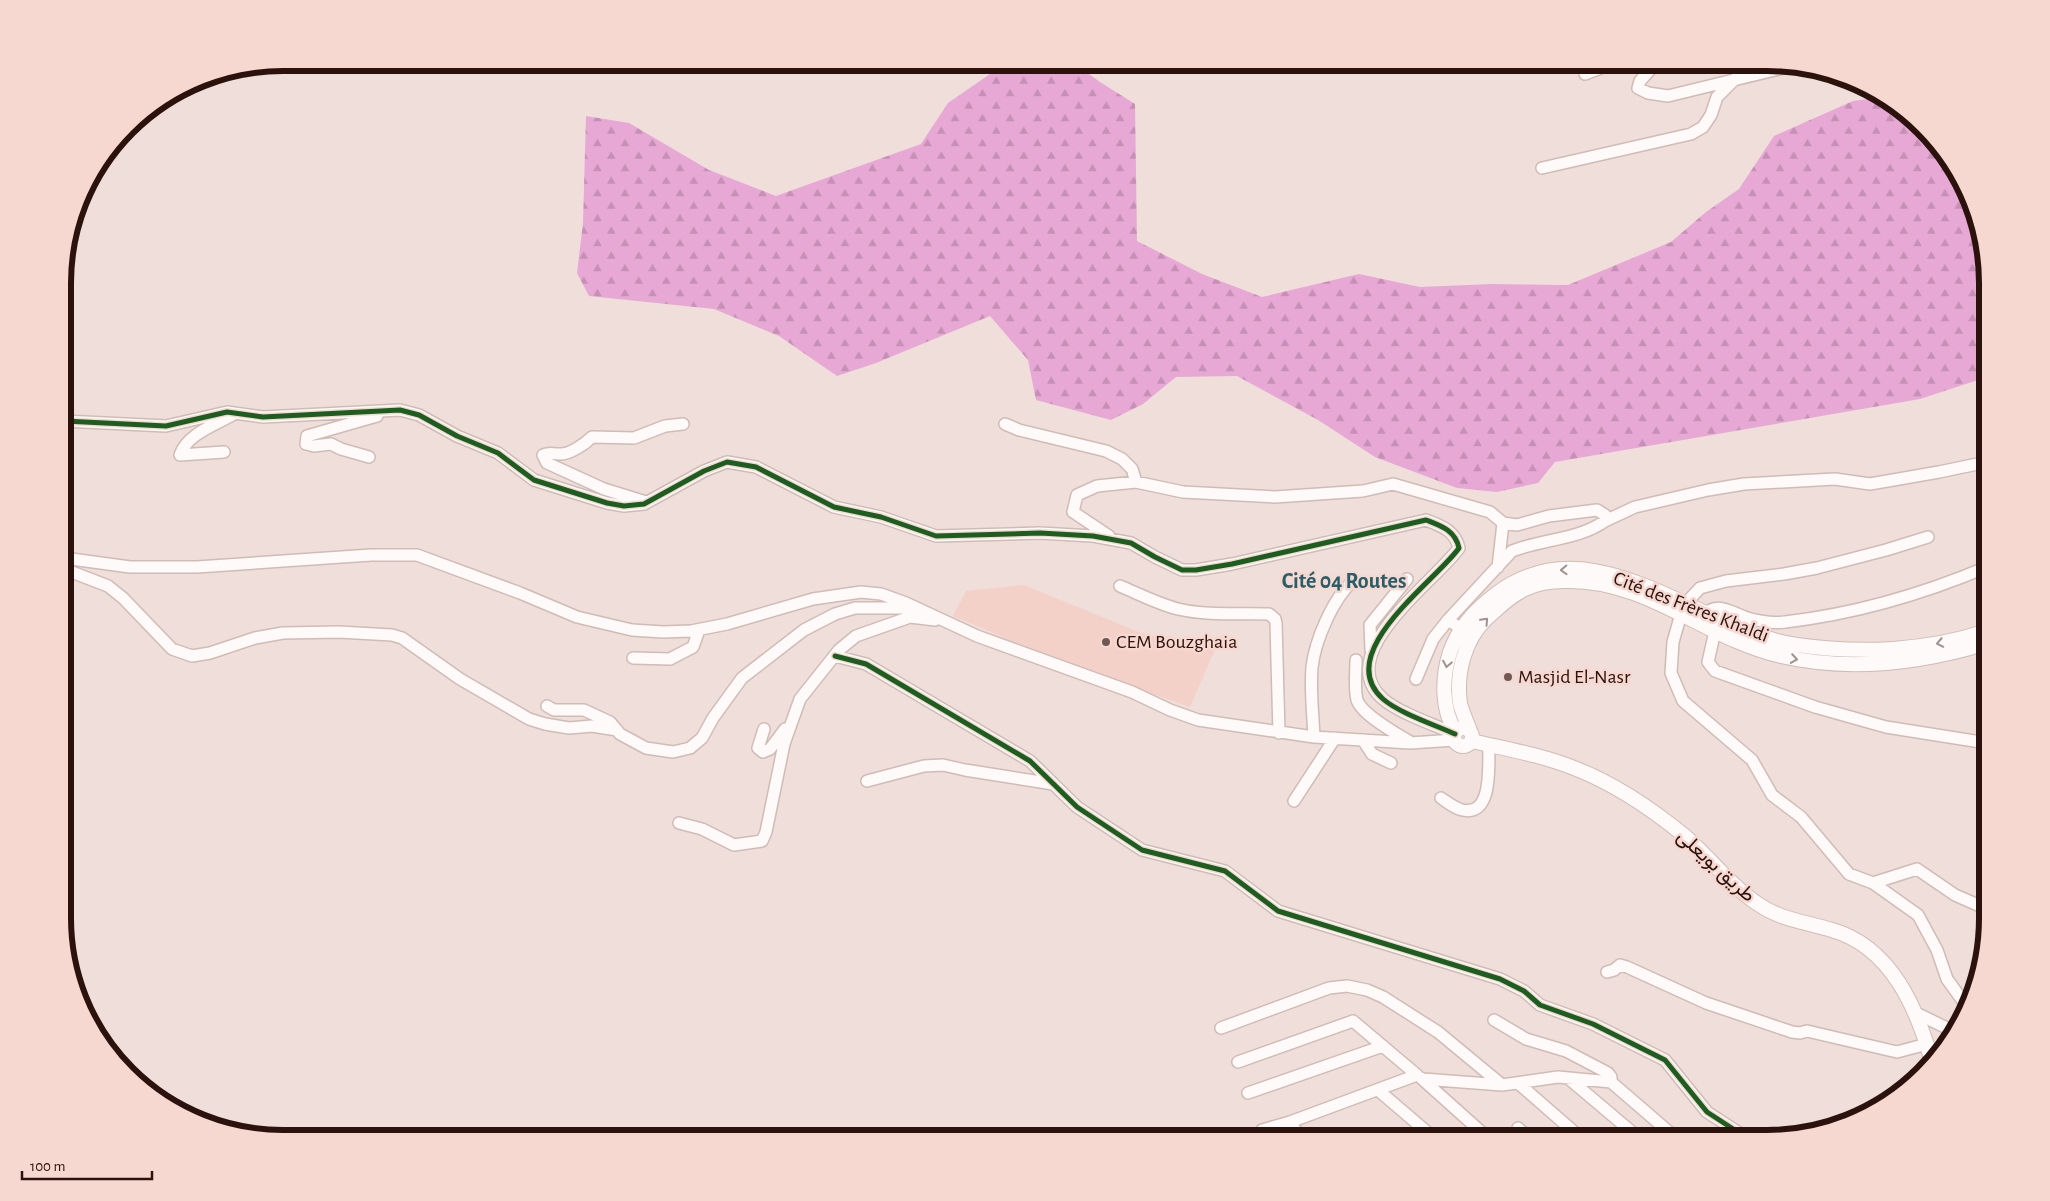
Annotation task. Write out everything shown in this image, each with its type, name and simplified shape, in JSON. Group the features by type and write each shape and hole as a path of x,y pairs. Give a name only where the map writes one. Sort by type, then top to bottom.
{"main road":[{"name":"Cité des Frères Khaldi","path":"1462,735 1446,713 1445,689 1448,660 1460,628 1484,603 1520,578 1551,571 1572,570 1616,576 1656,590 1683,609"},
{"name":"Cité des Frères Khaldi","path":"1462,735 1459,688 1460,671 1467,646 1482,622 1505,601 1524,589 1548,582 1593,582 1631,591 1683,609 1719,626 1765,652 1825,663 1895,663 1948,655 1979,645"},
{"name":"Cité des Frères Khaldi","path":"1719,626 1788,643 1852,649 1880,649 1931,644 1979,633"},
{"name":"طريق بويعلى","path":"1462,735 1489,745 1538,756 1573,768 1607,783 1639,801 1687,838 1730,882 1760,906 1795,922 1832,930 1850,937 1875,953 1908,996 1916,1013 1930,1054"}],"street":[{"path":"1585,74 1592,71"},
{"path":"1648,71 1640,81 1638,88 1648,93 1668,96 1769,71"},
{"path":"1542,168 1691,134 1703,127 1711,115 1717,97 1735,79"},
{"path":"370,457 350,452 331,444 314,446 306,444 305,440 307,436 400,410"},
{"path":"71,422 166,426 227,412 263,417 400,410 419,415 457,436 498,453 534,480 607,503 624,506 644,504 704,471 727,462 756,467 834,507 881,517 936,536 1040,533 1113,539 1131,543 1182,570 1196,570 1232,564 1426,520 1446,528 1457,538 1459,548 1450,561 1420,587 1383,632 1371,650"},
{"path":"224,452 180,455 183,446 190,439 235,414"},
{"path":"648,502 604,489 547,463 543,455 551,452 560,455 585,444 592,437 634,438 665,426 683,424"},
{"path":"1005,424 1018,430 1106,451 1122,459 1132,469 1136,482"},
{"path":"1416,679 1433,639 1448,620 1512,551 1525,545 1575,535 1594,528 1635,507 1717,488 1744,484 1835,479 1870,484 1979,464"},
{"path":"1113,539 1073,512 1077,495 1097,486 1136,482 1183,492 1275,497 1362,491 1393,484 1490,512 1503,523 1517,525 1549,516 1597,510 1604,515 1605,521"},
{"path":"1498,567 1503,523"},
{"path":"1928,536 1886,550 1817,568 1726,581 1700,588 1683,609 1673,642 1671,673 1683,701 1752,760 1772,795 1801,817 1849,874 1873,883 1918,915 1937,950 1947,979 1963,1000"},
{"path":"71,559 130,567 197,568 371,555 418,555 520,593 577,617 632,630 663,632 699,630 727,624 814,599 861,592 881,594 994,642 1132,692 1191,718 1279,733 1381,742 1410,743 1462,735"},
{"path":"1702,618 1715,608 1724,608 1749,619 1782,623 1819,617 1903,597 1979,570"},
{"path":"71,572 108,586 123,598 172,650 192,656 210,653 255,638 283,633 339,632 392,635 402,638 460,679 529,719 569,728 592,726 617,730"},
{"path":"1407,579 1370,625 1371,650 1369,665 1371,681 1381,697 1388,703 1462,735"},
{"path":"1314,737 1313,659 1335,602 1353,581"},
{"path":"1120,586 1178,609 1214,613 1268,614 1272,616 1276,623 1279,733"},
{"path":"547,706 554,710 584,710 610,722 620,734 646,748 673,752 690,748 702,738 742,678 804,630 835,614 855,608 916,608"},
{"path":"679,823 702,829 734,845 762,841 766,832 784,744 800,699 835,656 856,636 910,617 947,622"},
{"path":"1448,620 1460,628"},
{"path":"1719,626 1708,662 1715,671 1815,708 1886,727 1979,742"},
{"path":"633,658 670,659 693,647 699,630"},
{"path":"835,656 866,664 1030,761 1077,807 1142,850 1209,865 1225,871 1278,912 1500,979 1524,991 1540,1005 1593,1024 1665,1060 1707,1112 1735,1130"},
{"path":"1356,660 1356,694 1359,704 1382,724 1410,743"},
{"path":"764,729 758,748 763,752 770,749 792,720"},
{"path":"1381,742 1382,724"},
{"path":"1294,801 1335,738"},
{"path":"1363,740 1372,754 1391,763"},
{"path":"1441,798 1462,810 1472,810 1480,805 1486,796 1489,745"},
{"path":"867,780 924,766 943,765 1053,784"},
{"path":"1873,883 1917,869 1955,895 1979,906"},
{"path":"1608,972 1620,965 1627,967 1706,1002 1792,1032 1800,1033 1807,1031 1897,1052 1927,1044"},
{"path":"1221,1028 1329,988 1347,986 1367,990 1383,997 1438,1032 1502,1085"},
{"path":"1916,1013 1947,1028"},
{"path":"1494,1020 1526,1039 1566,1051 1608,1073 1611,1077 1611,1082"},
{"path":"1238,1062 1354,1021 1479,1130"},
{"path":"1248,1093 1383,1046"},
{"path":"1262,1130 1420,1077 1502,1085 1567,1078 1611,1082 1667,1130"},
{"path":"1567,1078 1629,1130"},
{"path":"1518,1083 1571,1130"},
{"path":"1378,1090 1425,1130"},
{"path":"1290,1122 1296,1130"}],"shaded area":[{"name":"CEM Bouzghaia","path":"1024,585 1141,633 1164,638 1169,636 1216,647 1190,707 1065,663 953,616 966,591"}],"green space":[{"path":"994,71 1085,71 1135,104 1137,241 1202,274 1262,297 1359,274 1420,287 1492,284 1568,285 1671,242 1706,212 1739,189 1774,136 1853,101 1871,99 1896,115 1926,143 1943,165 1963,202 1972,228 1977,255 1979,283 1979,380 1920,399 1555,462 1538,483 1497,492 1457,488 1375,457 1318,420 1237,376 1176,377 1143,404 1111,420 1036,400 1028,360 990,316 876,363 837,376 779,336 714,309 589,296 577,273 583,223 586,116 629,123 709,170 776,196 921,144 948,103"}],"cycle path":[{"path":"71,421 166,426 227,412 263,417 400,410 419,415 457,436 498,453 534,480 607,503 624,506 644,504 704,471 727,462 756,467 834,507 881,517 936,536 1040,533 1093,536 1131,543 1182,570 1196,570 1232,564 1426,520 1451,533 1459,548 1411,598 1378,640 1370,661 1370,681 1383,699 1390,704 1408,714 1455,734"},
{"path":"835,656 866,664 1030,761 1077,807 1142,850 1225,871 1278,911 1500,979 1524,991 1540,1005 1593,1024 1665,1060 1707,1112 1735,1130"}],"place":[{"name":"CEM Bouzghaia","path":"1106,642"},
{"name":"Masjid El-Nasr","path":"1508,677"}],"district":[{"name":"Cité 04 Routes","path":"1344,581"}]}
